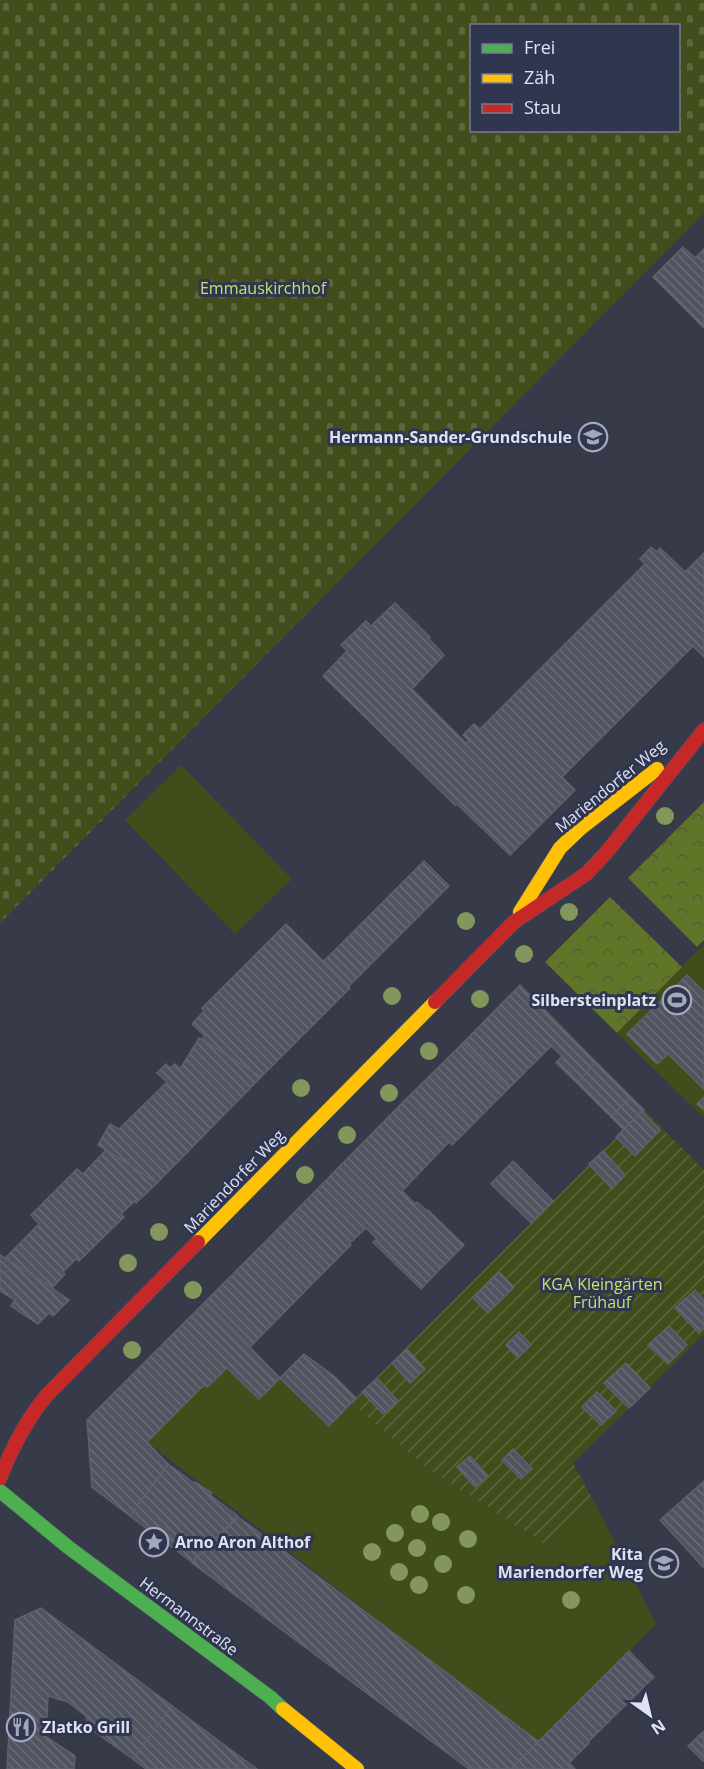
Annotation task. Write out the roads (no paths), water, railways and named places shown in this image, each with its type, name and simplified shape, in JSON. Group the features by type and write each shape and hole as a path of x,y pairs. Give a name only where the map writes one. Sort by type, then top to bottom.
{"street":[{"name":"Mariendorfer Weg","path":"0,1478 17,1437 32,1412 47,1395 514,922 586,874 606,853 704,730"},
{"name":"Mariendorfer Weg","path":"514,922 560,848 581,828 694,741"},
{"name":"Hermannstraße","path":"0,1491 68,1547 270,1697 357,1769"}],"place":[{"name":"Hermann-Sander-Grundschule","path":"593,437"},
{"name":"Silbersteinplatz","path":"677,1000"},
{"name":"Arno Aron Althof","path":"154,1542"},
{"name":"Kita Mariendorfer Weg","path":"664,1563"},
{"name":"Zlatko Grill","path":"21,1727"}],"park label":[{"name":"Emmauskirchhof","path":"263,288"},
{"name":"KGA Kleingärten Frühauf","path":"602,1293"}]}
